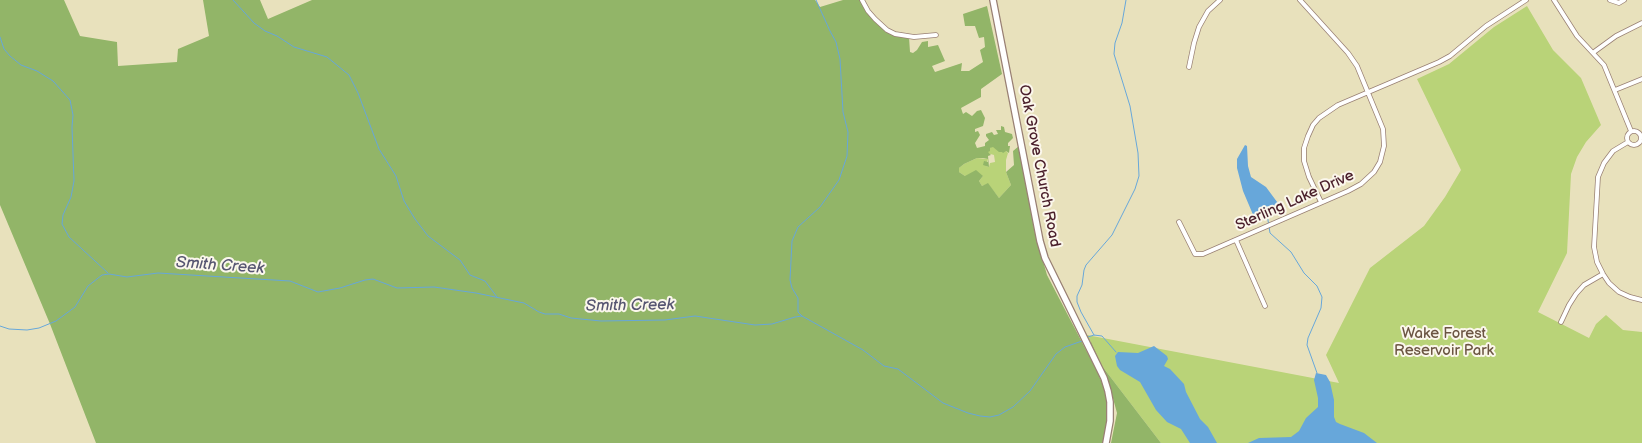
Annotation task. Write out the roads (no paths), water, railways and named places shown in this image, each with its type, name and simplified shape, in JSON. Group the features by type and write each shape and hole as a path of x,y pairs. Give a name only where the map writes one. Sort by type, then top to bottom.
{"main road":[{"name":"Oak Grove Church Road","path":"993,0 1040,241 1045,258 1104,378 1108,391 1110,421 1106,443"}],"street":[{"path":"862,0 874,19 895,34 914,38 936,35"},
{"path":"1189,67 1199,27 1208,11 1220,0"},
{"name":"Sterling Lake Drive","path":"1179,222 1195,254 1203,254 1360,184 1374,172 1380,162 1384,146 1383,129 1357,66 1348,53 1300,0"},
{"path":"1321,202 1304,161 1304,148 1308,136 1312,125 1319,118 1328,110 1450,56 1486,26 1526,0"},
{"path":"1554,0 1577,36 1594,52 1604,65 1631,131"},
{"path":"1610,0 1619,3 1624,0"},
{"path":"1594,52 1616,36 1642,23"},
{"path":"1615,90 1642,79"},
{"path":"1631,131 1638,132 1642,137 1636,145 1628,142 1627,136 1631,131"},
{"path":"1628,142 1614,151 1604,163 1598,177 1594,247 1597,262 1603,274 1619,292 1642,300"},
{"path":"1236,240 1265,306"},
{"path":"1561,322 1576,294 1584,285 1603,274"}],"water":[{"path":"1245,145 1247,146 1248,166 1251,177 1266,187 1283,210 1254,217 1243,191 1237,168 1237,159"},
{"path":"1154,346 1167,356 1168,359 1164,366 1170,369 1184,384 1186,392 1200,419 1208,427 1217,443 1190,443 1181,429 1167,422 1156,410 1140,382 1120,370 1117,366 1115,356 1118,352 1138,353"},
{"path":"1316,373 1326,375 1330,382 1336,422 1364,433 1377,443 1248,443 1259,438 1291,437 1299,431 1306,418 1318,407 1314,380"}],"waterway":[{"path":"233,0 254,23 265,31 294,47 327,57 349,75 358,93 379,149 396,176 404,201 415,219 428,236 460,260 470,275 485,281 497,297"},
{"path":"802,316 798,312 798,298 790,280 792,241 798,227 820,207 839,180 847,156 848,132 843,112 840,59 836,42 816,0"},
{"path":"1094,335 1077,302 1084,270 1086,265 1112,235 1135,189 1139,176 1138,153 1130,106 1114,54 1126,0"},
{"path":"0,37 4,49 10,56 21,65 37,71 53,81 70,100 73,115 74,181 62,224 69,237 108,273"},
{"path":"1267,214 1270,233 1291,252 1304,273 1317,286 1322,297 1321,308 1308,338 1307,345 1317,373"},
{"name":"Smith Creek","path":"0,326 9,329 27,330 39,328 56,321 75,307 88,286 102,275 109,274 127,277 158,273 290,281 318,292 373,279 397,288 434,287 476,293 524,303 545,314 559,314 571,318 601,321 665,320 695,316 755,325 772,324 802,316 863,350 884,366 898,369 943,403 968,413 990,417 999,415 1013,407 1030,391 1056,354 1065,347 1082,341"},
{"name":"Smith Creek","path":"1088,337 1094,335 1102,336 1116,352"}],"park label":[{"name":"Wake Forest Reservoir Park","path":"1444,342"}]}
